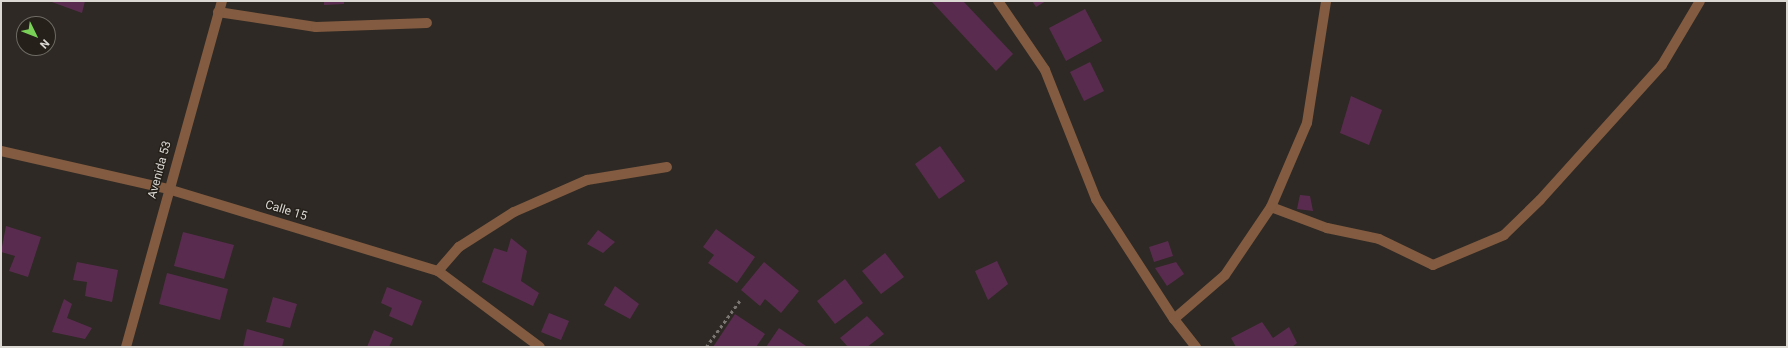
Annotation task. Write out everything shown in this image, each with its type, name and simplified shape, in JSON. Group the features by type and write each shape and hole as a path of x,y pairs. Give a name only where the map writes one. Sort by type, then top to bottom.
{"street":[{"name":"Avenida 53","path":"126,347 168,189 222,1"},
{"path":"998,1 1045,70 1096,199 1174,319 1196,347"},
{"path":"1174,319 1225,275 1271,207 1307,123 1326,1"},
{"path":"1271,207 1327,228 1379,240 1433,265 1504,235 1662,65 1700,1"},
{"path":"218,12 316,27 427,23"},
{"name":"Calle 15","path":"1,151 168,189 438,271 540,347"},
{"path":"438,271 459,247 514,212 587,180 666,167"}],"path":[{"path":"706,347 741,299"}],"building":[{"path":"49,1 85,1 82,13"},
{"path":"324,1 344,1 344,4 324,5"},
{"path":"963,1 1013,54 996,71 932,2"},
{"path":"1032,1 1046,1 1036,7"},
{"path":"1085,9 1102,41 1066,61 1049,28"},
{"path":"1090,62 1104,91 1084,101 1070,72"},
{"path":"1351,96 1382,110 1369,145 1340,133"},
{"path":"940,146 965,181 939,199 915,164"},
{"path":"1300,195 1310,196 1313,211 1297,209"},
{"path":"6,226 41,237 28,277 9,271 15,256 1,252"},
{"path":"716,229 755,257 737,283 708,263 714,255 703,247"},
{"path":"598,230 615,242 603,253 587,244"},
{"path":"183,232 234,245 224,279 174,266"},
{"path":"511,238 527,251 521,281 539,293 533,306 482,282 494,248 507,252"},
{"path":"1168,241 1173,256 1154,262 1149,247"},
{"path":"885,253 904,277 881,294 862,271"},
{"path":"997,261 1008,284 988,300 975,271"},
{"path":"77,262 118,270 112,302 85,296 87,282 73,280"},
{"path":"764,262 799,291 781,313 765,299 760,306 741,290"},
{"path":"1176,262 1184,274 1167,286 1155,268"},
{"path":"167,273 228,289 220,320 159,304"},
{"path":"845,279 863,303 835,324 817,301"},
{"path":"615,286 639,304 630,319 604,305"},
{"path":"387,287 422,301 412,326 389,316 392,308 381,303"},
{"path":"273,297 297,304 290,328 266,322"},
{"path":"64,299 72,304 67,318 92,328 85,339 52,332"},
{"path":"549,313 569,321 561,340 541,332"},
{"path":"735,314 765,334 756,347 713,347"},
{"path":"867,316 884,334 867,347 848,347 840,338"},
{"path":"1262,322 1273,338 1289,327 1297,343 1292,347 1236,347 1231,338"},
{"path":"779,328 806,346 766,347"},
{"path":"247,329 284,339 282,347 243,347"},
{"path":"374,330 393,338 389,347 367,347"}]}
